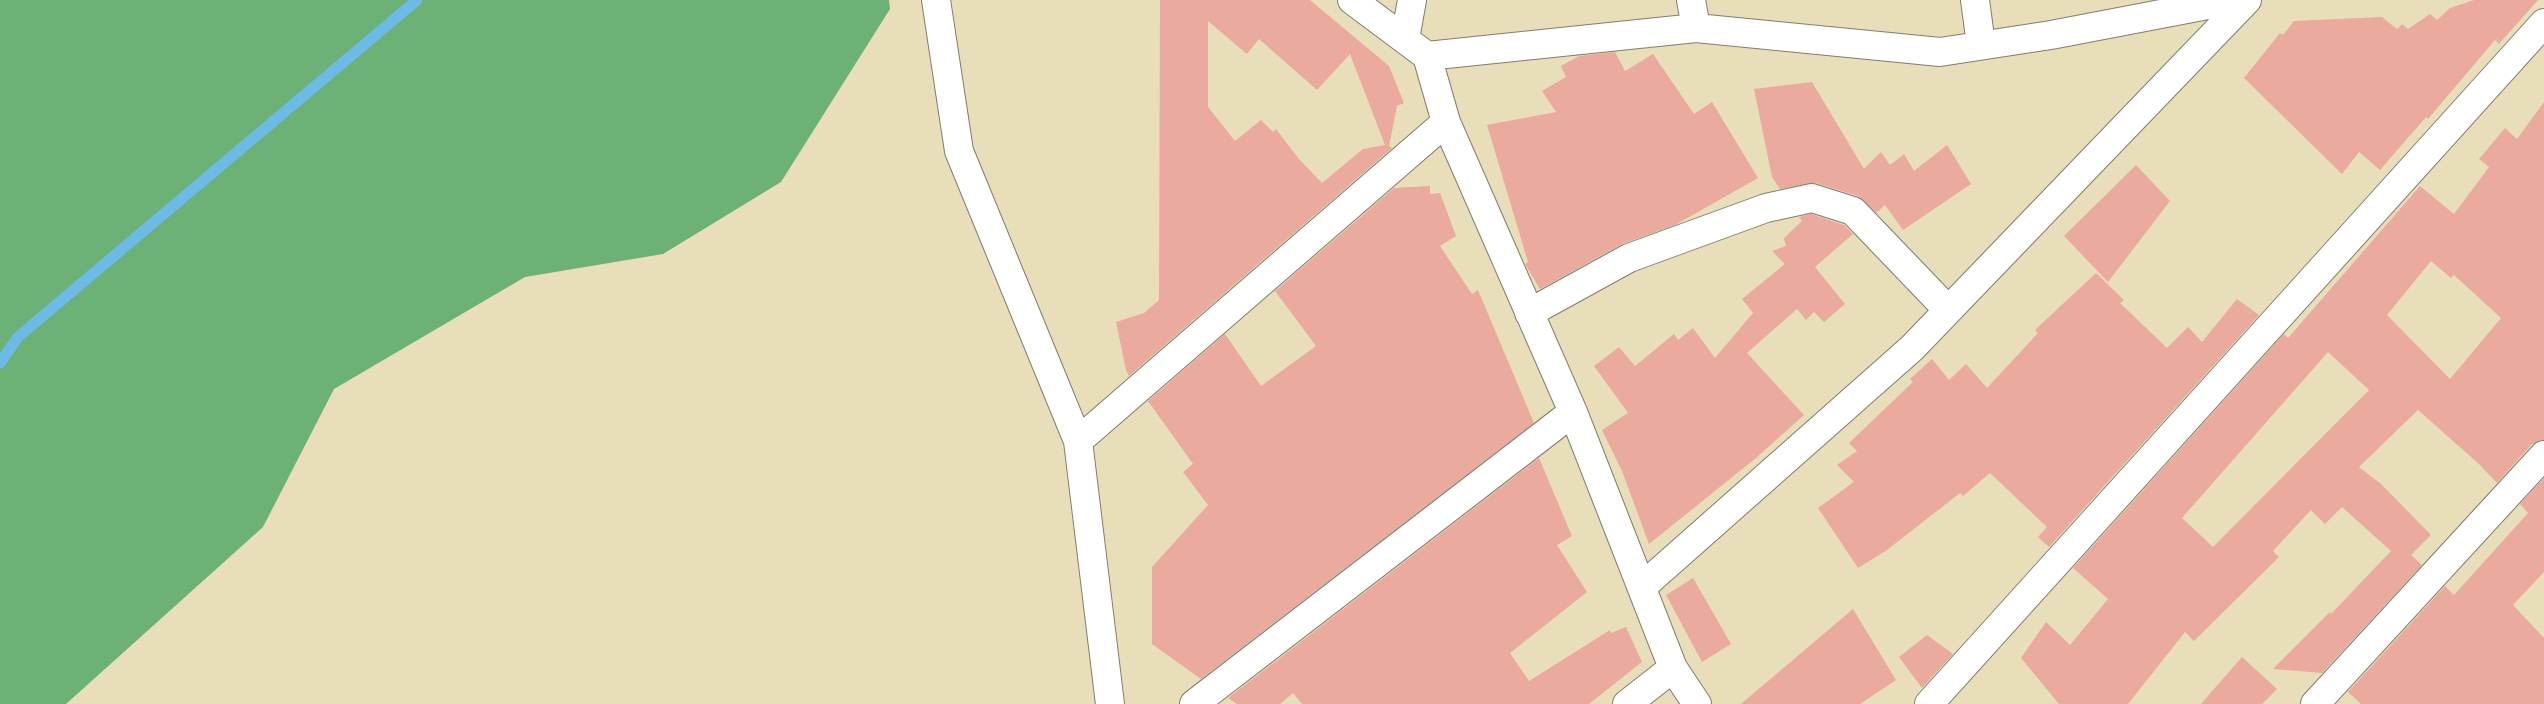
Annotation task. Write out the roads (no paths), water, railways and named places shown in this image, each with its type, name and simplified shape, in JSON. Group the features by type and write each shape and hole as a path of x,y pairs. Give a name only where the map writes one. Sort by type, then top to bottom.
{"street":[{"path":"936,0 959,151 1078,441 1110,704"},
{"path":"1352,0 1427,56 1446,122 1573,412 1643,586 1673,668 1696,704"},
{"path":"1405,39 1412,0"},
{"path":"1692,0 1696,28"},
{"path":"1975,0 1981,45"},
{"path":"1427,56 1696,28 1940,52 2234,0"},
{"path":"1643,586 1912,348 2234,0"},
{"path":"1929,704 2544,23"},
{"path":"1078,441 1446,122"},
{"path":"1529,312 1629,258 1766,208 1812,198 1852,211 1948,310"},
{"path":"1194,704 1573,412"},
{"path":"2315,704 2544,455"},
{"path":"1627,704 1673,668"}],"waterway":[{"path":"0,363 18,337 417,0"}]}
